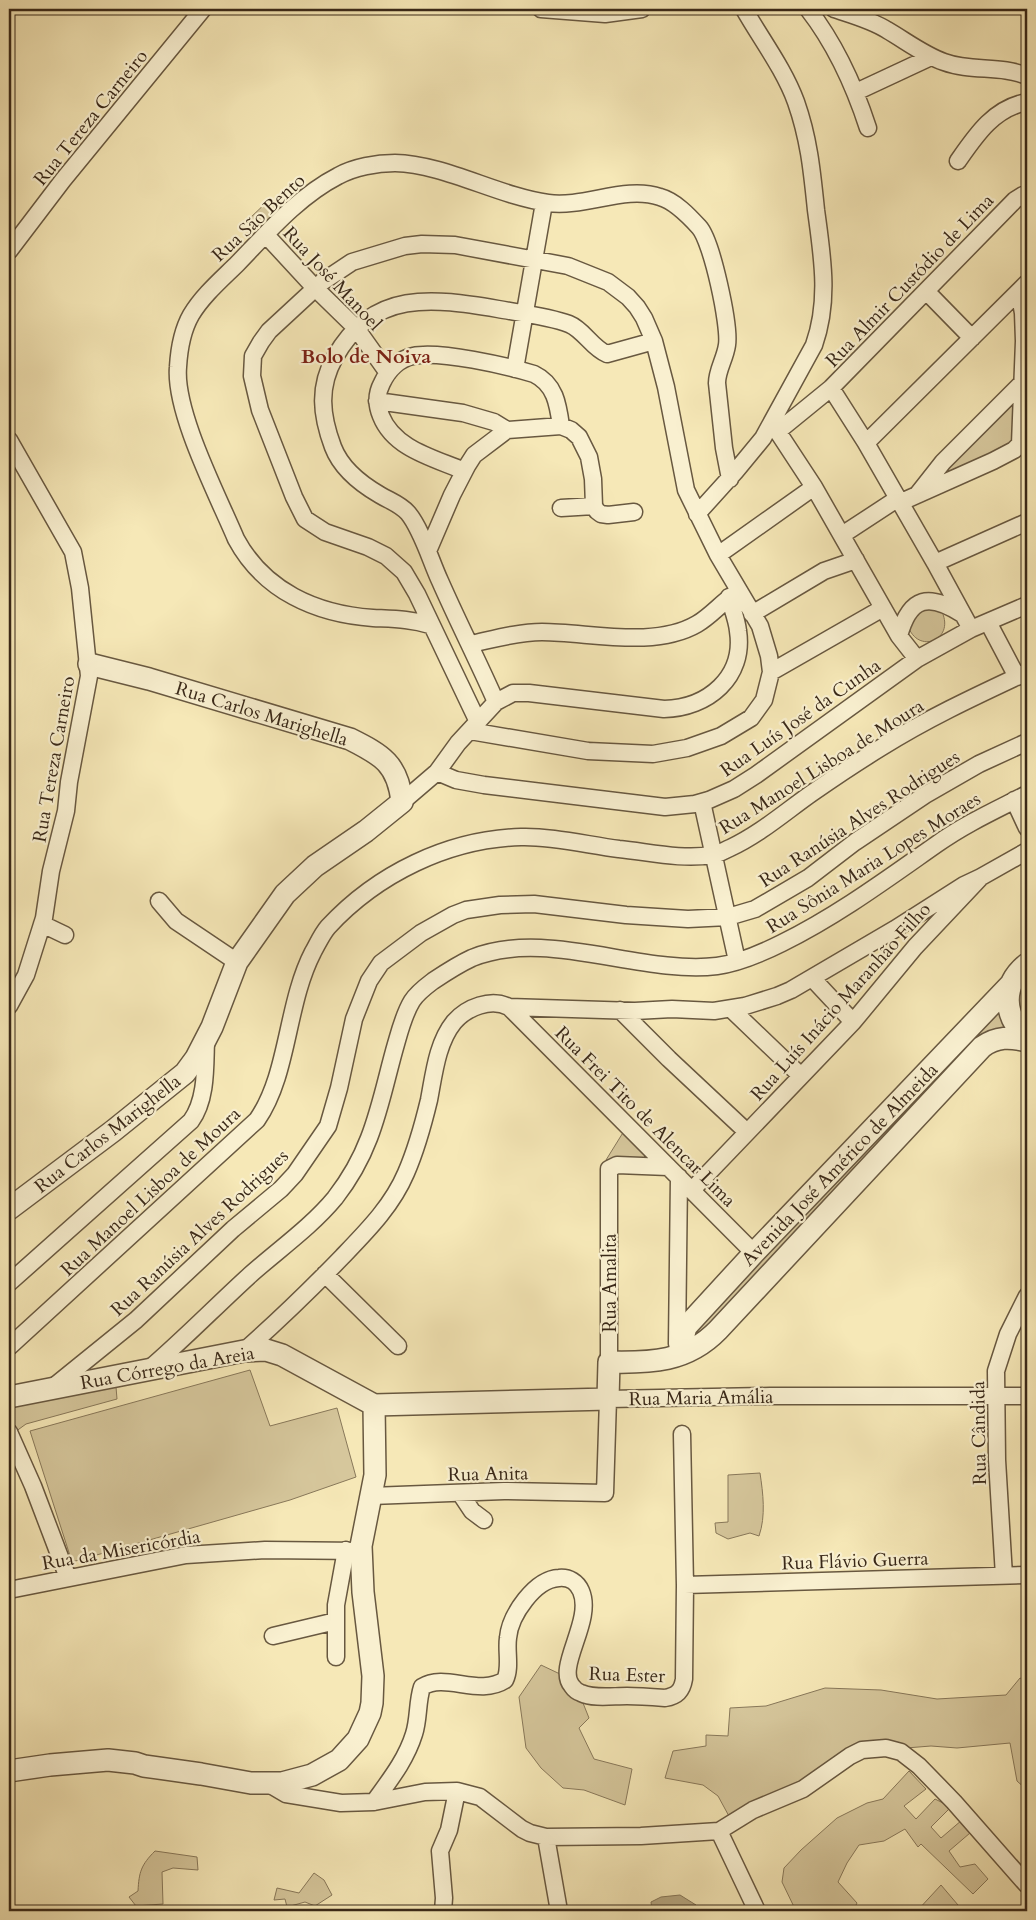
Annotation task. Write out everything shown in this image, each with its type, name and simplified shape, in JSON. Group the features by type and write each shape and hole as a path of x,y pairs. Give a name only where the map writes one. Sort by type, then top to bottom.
{"street":[{"name":"Rua Tereza Carneiro","path":"9,251 63,180 204,9"},
{"path":"541,9 605,14 642,9"},
{"path":"744,9 780,70 795,100 811,158 823,259 824,299 818,333 774,427"},
{"path":"808,9 831,41 856,92 868,128"},
{"path":"834,9 857,16 885,29 930,56 961,67 1012,71 1027,76"},
{"path":"856,92 930,56"},
{"path":"958,161 986,124 1003,110 1027,102"},
{"name":"Rua São Bento","path":"430,625 416,621 373,618 323,608 301,600 272,583 256,568 242,550 205,467 191,433 178,382 178,368 185,329 201,302 266,234 323,184 341,174 383,164 405,164 430,169 490,189 544,203 572,204 638,194 662,197 687,214 701,229 708,243 714,260 727,326 727,347 718,373 717,383 724,448 730,478"},
{"name":"Rua Almir Custódio de Lima","path":"968,622 866,443 831,388 1015,200 1025,196"},
{"path":"515,369 544,203"},
{"name":"Rua José Manoel","path":"266,234 315,288 356,328 388,373"},
{"path":"654,341 606,354 601,352 586,336 570,325 526,314 460,303 426,300 401,304 373,316 356,328 345,339 328,369 323,384 322,400 331,440 344,467 380,495 399,504 409,514 428,551 442,586 471,644 496,702 513,693 521,693 676,709 700,702 723,686 736,663 739,632 734,594 683,479 673,422 654,341 644,318 628,297 608,282 568,266 455,245 405,246 352,262 322,282 269,331 253,356 252,376 260,410 294,497 305,519 325,532 368,548 395,563 410,582 474,727 588,751 653,754 687,748 721,736 751,718 764,700 770,672 765,638 752,614 734,594"},
{"path":"866,443 1023,287"},
{"path":"842,535 898,501 916,496 1017,448 1021,442 1023,287"},
{"path":"926,291 972,338"},
{"path":"464,471 412,449 395,438 384,426 377,401 379,388 394,366 407,358 423,355 450,357 534,374 548,384 556,399 561,426"},
{"path":"916,496 943,462 1023,382"},
{"path":"697,514 774,427 831,388"},
{"path":"377,401 463,413 494,422 508,430"},
{"path":"428,551 452,495 474,455 508,430 561,426 579,437 586,448 592,469 594,506 601,514 634,512"},
{"path":"774,427 814,487 899,636 916,660"},
{"name":"Rua Tereza Carneiro","path":"9,440 73,552 78,570 89,664 86,696 66,812 42,924 26,975 9,1006"},
{"path":"718,555 814,487"},
{"path":"561,508 594,506"},
{"path":"935,562 1027,522"},
{"path":"752,614 824,571 856,560"},
{"path":"471,644 509,635 536,632 619,637 666,634 698,624 734,594"},
{"path":"899,636 907,612 917,604 924,602 937,601 945,604 968,622"},
{"name":"Rua Luís José da Cunha","path":"437,772 456,780 484,785 652,807 665,808 702,802 734,789 756,775 968,622 988,622 1027,605"},
{"path":"770,672 883,608"},
{"path":"988,622 1022,674"},
{"name":"Rua Carlos Marighella","path":"89,664 149,679 350,738 382,758 395,771 400,786 402,802"},
{"name":"Rua Manoel Lisboa de Moura","path":"9,1347 257,1120 270,1097 297,991 308,963 326,928 377,884 397,872 446,851 465,845 520,837 542,838 676,855 714,856 755,834 813,792 884,746 936,716 1022,674"},
{"name":"Rua Carlos Marighella","path":"9,1208 163,1092 190,1066 220,1010 237,962 285,894 315,866 366,831 437,772 496,702"},
{"name":"Rua Ranúsia Alves Rodrigues","path":"52,1388 136,1320 218,1242 296,1174 328,1126 337,1096 354,1019 364,990 381,963 402,946 453,915 466,910 500,905 554,905 688,919 728,917 755,909 784,894 808,878 855,842 925,795 979,764 1027,742"},
{"path":"1021,797 1027,828"},
{"name":"Rua Sônia Maria Lopes Moraes","path":"149,1369 334,1199 356,1166 368,1139 377,1116 398,1038 410,1005 421,990 433,981 471,959 490,953 521,949 563,951 639,963 699,967 720,966 737,961 764,952 798,936 840,911 962,827 1021,797"},
{"path":"702,802 737,961"},
{"name":"Rua Luís Inácio Maranhão Filho","path":"692,1190 853,1022 915,947 980,878 1027,851"},
{"path":"244,1351 281,1318 382,1214 405,1176 422,1128 441,1046 454,1022 468,1010 495,1002 509,1006 620,1010 730,1009 777,996 812,978 948,895 980,878"},
{"path":"159,901 176,921 237,962"},
{"path":"42,924 65,935"},
{"path":"895,929 915,947"},
{"name":"Avenida José Américo de Almeida","path":"680,1355 686,1327 754,1253 1012,983 1018,972 1027,964"},
{"path":"812,978 853,1022"},
{"path":"1012,983 1008,995 1008,1007 1012,1019 1027,1039"},
{"name":"Rua Frei Tito de Alencar Lima","path":"509,1006 754,1253"},
{"path":"730,1009 801,1076"},
{"path":"620,1010 748,1132"},
{"name":"Avenida José Américo de Almeida","path":"609,1362 651,1362 680,1355 704,1344 982,1047 988,1042 1002,1038 1027,1039"},
{"path":"9,1284 191,1121 195,1116 201,1096 206,1065 206,1039"},
{"name":"Rua Amalita","path":"608,1399 609,1168 617,1165 674,1172"},
{"path":"674,1172 680,1355"},
{"path":"325,1274 398,1346"},
{"name":"Rua Cândida","path":"1004,1576 995,1396 998,1361 1008,1334 1027,1298"},
{"name":"Rua Córrego da Areia","path":"9,1397 244,1351 266,1350 282,1355 374,1404"},
{"name":"Rua Maria Amália","path":"374,1404 770,1396 1027,1396"},
{"name":"Rua Anita","path":"371,1496 504,1491 605,1493 608,1399"},
{"path":"336,1657 336,1605 353,1551 363,1528 371,1496 374,1475 374,1404"},
{"path":"9,1432 68,1578"},
{"name":"Rua Ester","path":"374,1802 408,1750 418,1720 422,1687 426,1684 439,1683 482,1687 505,1680 509,1630 530,1595 538,1586 552,1579 562,1577 570,1579 578,1586 583,1597 584,1617 569,1664 568,1678 574,1688 582,1694 598,1696 665,1698 674,1696 679,1692 684,1679 685,1585 682,1434"},
{"path":"460,1493 472,1511 484,1520"},
{"name":"Rua da Misericórdia","path":"9,1590 186,1555 265,1550 353,1551"},
{"path":"9,1770 108,1760 136,1762 144,1766 251,1783 282,1784 324,1769 339,1760 358,1739 370,1713 372,1703 372,1676 362,1592 353,1551"},
{"name":"Rua Flávio Guerra","path":"685,1585 1027,1575"},
{"path":"273,1636 336,1620"},
{"path":"269,1784 286,1794 341,1803 374,1802 425,1792 457,1791 480,1797 522,1830 530,1833 546,1836 641,1836 719,1831 753,1810 803,1789 850,1756 862,1750 886,1748 901,1752 919,1766 954,1802 1027,1885"},
{"path":"443,1911 444,1898 440,1851 449,1830 457,1791"},
{"path":"719,1831 756,1911"},
{"path":"546,1836 559,1911"}],"shaded area":[{"path":"271,198 284,211 262,232 249,219"},
{"path":"1022,382 1021,445 900,507"},
{"path":"925,605 942,612 945,622 944,630 940,636 927,642 919,640 913,635 908,626"},
{"path":"1004,997 1006,1013 1005,1032 699,1343 685,1337"},
{"path":"624,1131 655,1161 606,1160"},
{"path":"250,1370 270,1426 337,1408 356,1477 290,1500 72,1562 30,1431"},
{"path":"116,1387 117,1399 26,1424 15,1432 9,1414 9,1406"},
{"path":"760,1473 763,1513 759,1536 750,1533 728,1539 716,1533 715,1523 728,1522 728,1475"},
{"path":"541,1665 560,1674 566,1691 583,1703 589,1718 579,1728 594,1759 632,1769 625,1805 584,1790 563,1788 541,1768 526,1748 519,1697"},
{"path":"1020,1678 1027,1681 1027,1790 1017,1781 1010,1743 957,1748 931,1746 906,1748 883,1742 730,1818 718,1796 703,1785 665,1778 673,1751 706,1746 706,1735 728,1736 730,1708 766,1706 825,1688 881,1690 937,1699 1006,1695"},
{"path":"909,1771 926,1789 904,1806 916,1819 935,1799 951,1807 931,1827 941,1838 962,1820 970,1833 949,1851 960,1867 975,1864 988,1879 973,1894 921,1844 918,1847 905,1829 884,1841 859,1845 847,1863 838,1882 857,1903 853,1911 796,1911 782,1882 784,1868 837,1818 867,1803 883,1799"},
{"path":"155,1851 197,1857 198,1870 173,1868 162,1872 163,1904 136,1906 129,1897 138,1891 142,1869"},
{"path":"314,1873 324,1880 332,1895 315,1906 305,1902 287,1907 285,1899 274,1900 277,1888 299,1893"},
{"path":"941,1885 958,1905 952,1911 917,1911"},
{"path":"680,1895 696,1905 687,1908 685,1911 652,1911 651,1902 661,1897"}],"district":[{"name":"Bolo de Noiva","path":"366,356"}]}
